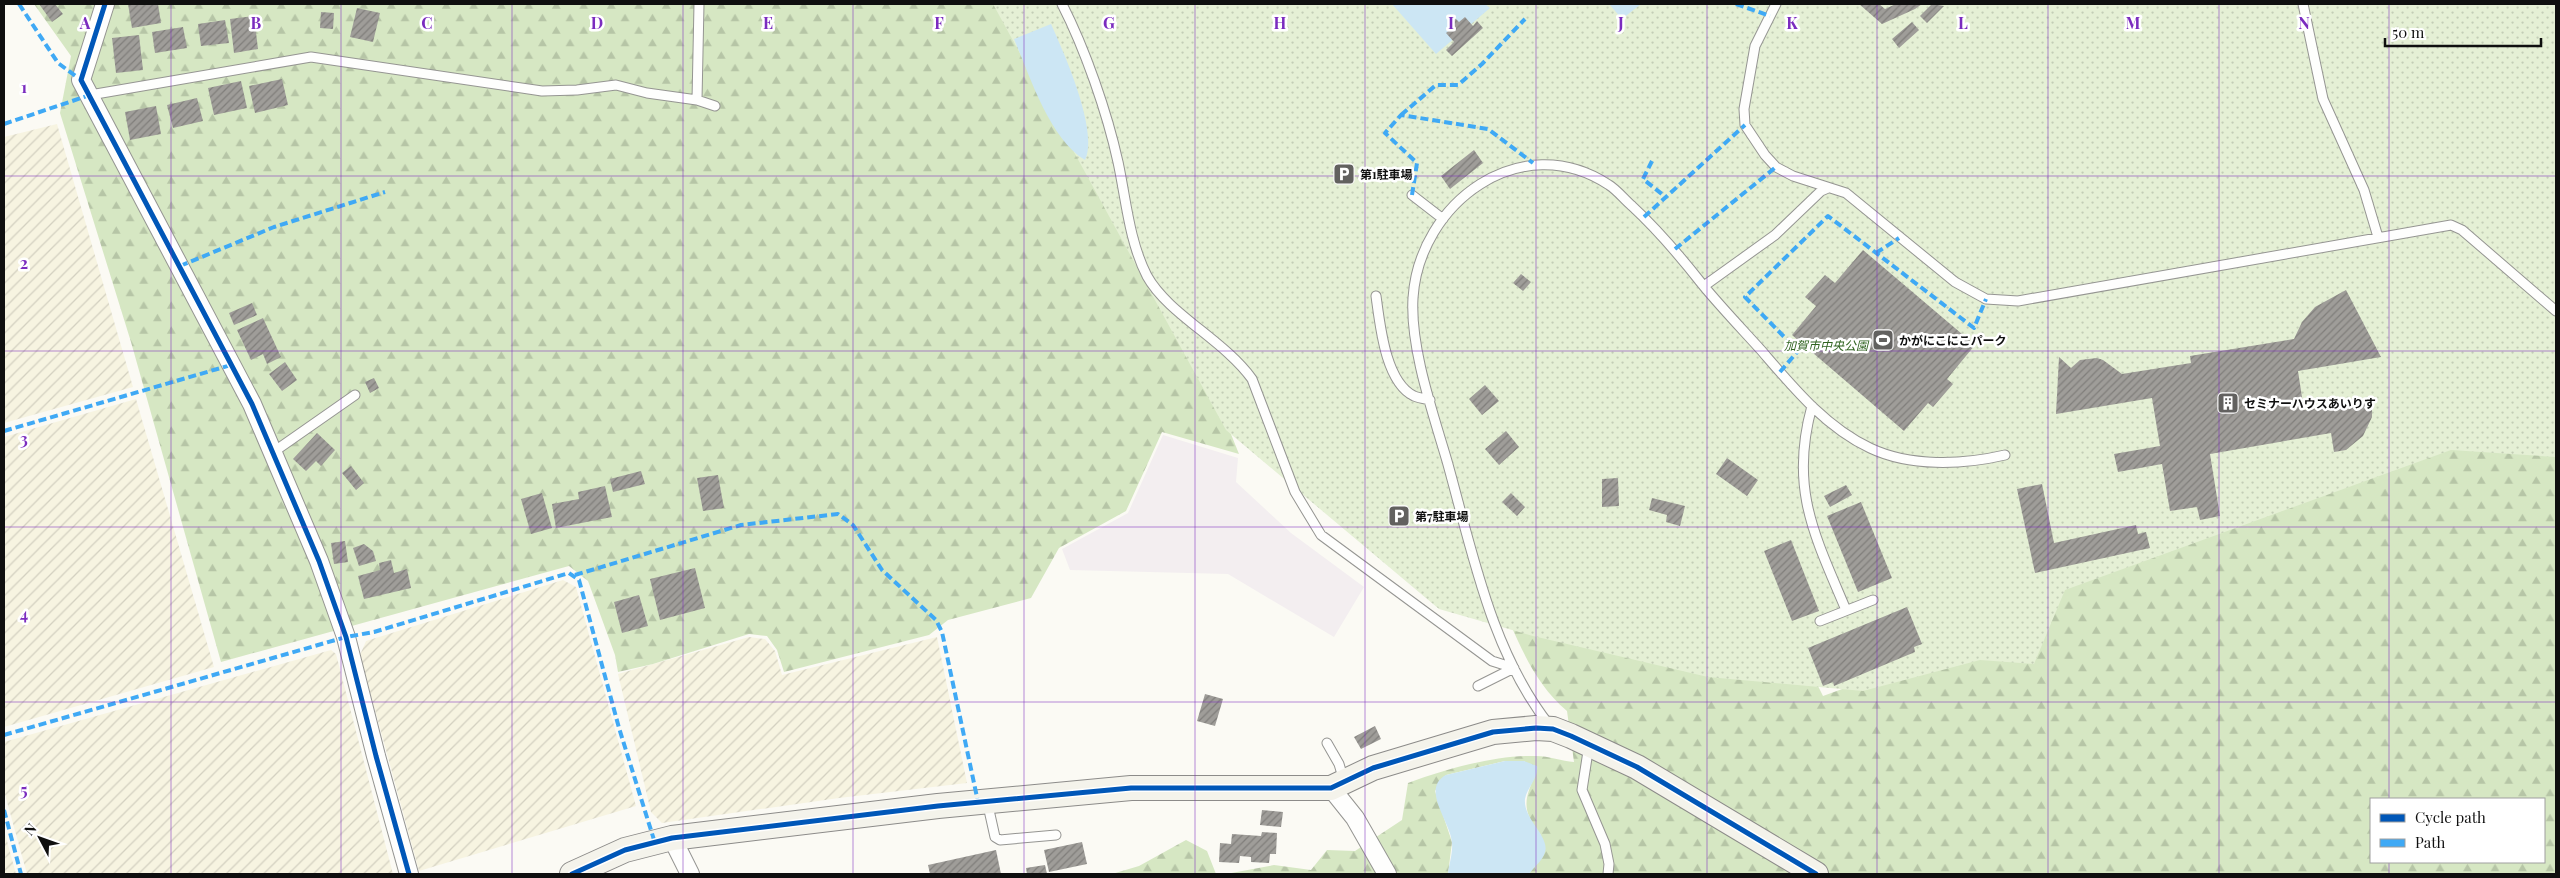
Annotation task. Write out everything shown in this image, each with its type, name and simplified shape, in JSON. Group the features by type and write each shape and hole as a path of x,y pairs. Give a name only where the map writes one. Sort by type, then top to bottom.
{"street":[{"path":"105,4 81,80 248,396 319,561 346,637 376,756 409,874"},
{"path":"572,874 626,850 672,838 987,801 1131,788 1338,785 1373,768 1493,732 1521,728 1553,729 1637,767 1816,874"},
{"path":"1338,785 1387,874"},
{"path":"672,838 690,874"}],"lane":[{"path":"697,100 699,4"},
{"path":"1062,4 1100,100 1118,160 1137,250 1146,273 1156,291 1240,362 1252,379 1295,492 1321,535 1492,661 1514,668"},
{"path":"1776,4 1755,46 1748,78 1745,125 1753,140 1776,167 1793,176 1846,193 1955,282 1986,299 2018,302 2451,225 2462,230 2556,311"},
{"path":"2303,4 2323,99 2364,190 2378,237"},
{"path":"90,95 311,58 542,91 577,90 616,85 647,93 697,100 715,106"},
{"path":"1553,729 1538,710 1514,668 1491,612 1430,400 1414,332 1413,297 1419,264 1434,232 1453,207 1477,185 1501,172 1533,163 1559,165 1585,173 1609,185 1674,249 1704,286 1812,406 1832,424 1871,449 1905,459 1953,462 2004,455"},
{"path":"1704,286 1775,235 1821,192 1828,188"},
{"path":"1412,195 1444,219"},
{"path":"1376,296 1384,348 1397,378 1413,396 1430,400"},
{"path":"272,453 356,395"},
{"path":"1812,406 1803,441 1802,464 1807,512 1846,610"},
{"path":"1820,622 1872,600"},
{"path":"1478,686 1514,668"},
{"path":"1327,744 1339,764 1338,785"},
{"path":"1589,744 1582,790 1604,844 1609,864 1608,874"},
{"path":"987,801 996,838 1000,840 1056,835"}],"shaded area":[{"path":"57,124 133,387 4,423 4,137"},
{"path":"136,399 214,667 4,727 4,437"},
{"path":"1163,435 1238,458 1236,482 1291,533 1364,587 1334,637 1228,574 1070,570 1062,549 1128,513"},
{"path":"563,580 576,587 636,806 419,871 360,655 366,641"},
{"path":"749,637 765,639 775,651 782,675 937,637 967,783 839,798 662,823 651,812 618,674"},
{"path":"331,650 336,654 393,874 27,874 4,791 4,742"},
{"path":"4,830 16,874 4,874"}],"green space":[{"path":"34,4 1020,4 1212,387 1239,454 1162,432 1126,511 1059,548 1031,598 948,620 929,635 784,672 777,650 767,636 749,634 653,664 618,672 615,655 588,581 569,566 221,662 131,342 60,113 71,56"},
{"name":"加賀市中央公園","path":"993,4 2556,4 2556,457 2451,450 2065,590 2034,664 1980,660 1863,691 1708,677 1533,636 1439,609 1226,430"},
{"path":"2556,326 2556,874 1529,874 1535,865 1541,835 1530,819 1526,805 1536,773 1524,761 1505,761 1446,775 1435,791 1452,842 1448,874 1226,874 1274,865 1311,870 1327,850 1355,851 1402,820 1408,783 1438,773 1488,760 1520,756 1541,756 1574,762 1567,711 1540,681 1526,658 1509,621 1779,608 1823,696 1867,680"},
{"path":"1186,840 1207,851 1216,874 1112,874 1139,866"}],"water":[{"path":"1392,4 1485,4 1490,8 1436,54"},
{"path":"1609,4 1641,4 1622,19"},
{"path":"1051,24 1064,53 1084,112 1088,147 1085,160 1072,150 1051,122 1034,88 1014,39"},
{"path":"1505,761 1524,761 1537,766 1536,775 1526,795 1525,806 1544,840 1544,855 1529,874 1448,874 1452,843 1436,797 1439,781 1446,775"}],"building":[{"path":"39,4 55,4 63,14 52,22"},
{"path":"128,4 158,4 161,23 132,28"},
{"path":"1859,4 1879,4 1885,9 1896,4 1922,4 1882,24"},
{"path":"1932,4 1944,6 1927,23 1920,16"},
{"path":"357,8 380,13 373,42 350,37"},
{"path":"321,12 334,13 333,29 320,28"},
{"path":"254,16 258,49 234,53 230,19"},
{"path":"1454,17 1459,22 1465,17 1473,26 1477,21 1483,28 1452,56 1446,50 1454,42 1446,33 1452,28 1448,23"},
{"path":"225,20 229,43 201,46 198,24"},
{"path":"1912,22 1919,30 1899,48 1892,39"},
{"path":"183,27 187,48 155,53 152,32"},
{"path":"139,35 143,70 116,73 112,38"},
{"path":"282,79 288,105 255,113 249,86"},
{"path":"241,81 247,108 214,115 208,88"},
{"path":"197,98 203,121 173,128 167,105"},
{"path":"156,106 161,134 130,140 125,112"},
{"path":"1474,150 1483,163 1450,189 1441,176"},
{"name":"かがにこにこパーク","path":"1863,250 1975,345 1947,379 1953,384 1933,407 1928,403 1904,431 1792,335 1816,306 1805,297 1825,275 1835,283"},
{"path":"1521,274 1531,282 1523,291 1513,283"},
{"name":"セミナーハウスあいりす","path":"2346,290 2381,357 2298,371 2304,410 2372,399 2372,417 2363,436 2346,450 2334,452 2331,433 2210,454 2220,516 2200,520 2197,507 2170,511 2162,464 2118,472 2114,454 2160,446 2152,398 2056,414 2059,357 2071,368 2080,360 2097,358 2103,360 2122,374 2191,363 2190,356 2294,339 2302,322 2315,307"},
{"path":"252,303 257,315 234,325 229,313"},
{"path":"263,318 281,357 267,364 263,354 251,360 237,330"},
{"path":"285,362 297,380 282,391 269,374"},
{"path":"374,378 379,388 370,393 365,382"},
{"path":"1485,385 1499,401 1482,415 1469,399"},
{"path":"1506,431 1519,447 1499,465 1485,449"},
{"path":"317,433 335,450 321,466 316,461 306,471 293,459"},
{"path":"1727,458 1758,480 1747,496 1716,474"},
{"path":"351,466 364,483 356,490 342,473"},
{"path":"641,471 645,484 613,492 610,479"},
{"path":"718,475 724,508 703,511 697,478"},
{"path":"1618,478 1619,506 1602,507 1602,479"},
{"path":"2042,484 2054,543 2136,525 2138,534 2146,532 2150,548 2035,573 2017,489"},
{"path":"1846,485 1852,495 1830,507 1824,496"},
{"path":"605,486 612,517 556,528 552,504 579,499 578,492"},
{"path":"542,493 552,528 531,534 521,499"},
{"path":"1511,493 1525,507 1517,516 1502,502"},
{"path":"1652,498 1685,506 1680,526 1666,522 1667,515 1649,510"},
{"path":"1861,502 1892,578 1858,592 1827,516"},
{"path":"1791,540 1819,611 1792,621 1764,551"},
{"path":"345,541 348,562 334,564 331,543"},
{"path":"364,544 373,551 376,561 359,566 353,548"},
{"path":"391,560 394,573 407,569 411,588 364,599 358,576 380,570 379,563"},
{"path":"695,568 705,608 660,620 650,579"},
{"path":"639,595 648,626 622,633 614,602"},
{"path":"1907,607 1922,644 1914,647 1915,652 1834,686 1833,682 1823,686 1808,648"},
{"path":"1205,694 1223,699 1215,726 1197,721"},
{"path":"1375,726 1381,739 1361,749 1354,737"},
{"path":"1262,810 1283,812 1281,827 1260,825"},
{"path":"1262,832 1277,833 1276,854 1270,854 1269,863 1251,862 1251,857 1240,856 1239,863 1219,862 1220,843 1231,844 1232,834 1261,836"},
{"path":"1082,842 1087,864 1049,872 1044,850"},
{"path":"996,850 1001,874 930,874 928,865"},
{"path":"1045,865 1047,874 1027,874 1026,868"}],"marked path":[{"path":"19,4 58,63 81,80"},
{"path":"1736,4 1770,16"},
{"path":"1401,115 1436,85 1458,85 1482,64 1525,19"},
{"path":"4,124 90,95"},
{"path":"1412,195 1417,163 1385,133 1401,115 1488,129 1533,163"},
{"path":"1644,217 1745,125"},
{"path":"1652,161 1643,179 1667,198"},
{"path":"1675,249 1776,167"},
{"path":"180,266 274,227 385,192"},
{"path":"1780,372 1798,351 1745,297 1828,216 1974,328 1986,299"},
{"path":"1876,253 1899,238"},
{"path":"4,431 231,365"},
{"path":"575,575 741,525 838,514 853,525 882,570 936,620 942,632 978,802"},
{"path":"4,735 346,637 374,632 569,573 579,580 619,728 655,843"},
{"path":"4,810 21,874"}],"cycle path":[{"path":"105,4 81,80 252,404 319,561 346,637 376,756 409,874"},
{"path":"572,874 625,850 672,838 938,806 1131,788 1331,788 1373,768 1493,732 1536,728 1553,729 1637,767 1816,874"}],"place":[{"name":"第1駐車場","path":"1344,174"},
{"name":"かがにこにこパーク","path":"1883,340"},
{"name":"セミナーハウスあいりす","path":"2228,403"},
{"name":"第7駐車場","path":"1399,516"}]}
